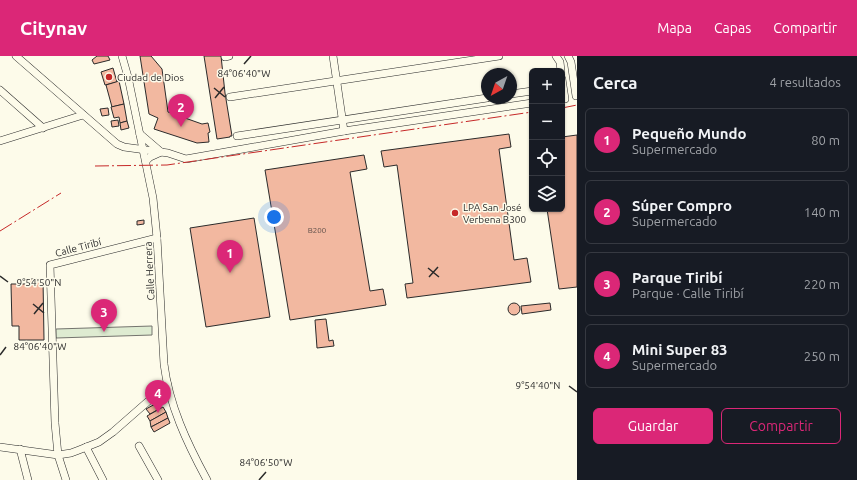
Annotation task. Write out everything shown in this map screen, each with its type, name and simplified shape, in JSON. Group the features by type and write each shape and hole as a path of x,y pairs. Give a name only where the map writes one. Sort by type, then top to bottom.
{"street":[{"path":"16,56 117,144 124,147 171,154 186,159 344,132 529,104"},
{"name":"Calle Herrera","path":"122,56 151,183 157,238 164,364 167,383 175,412 206,480"},
{"path":"333,56 344,132"},
{"path":"230,97 499,56"},
{"path":"556,56 560,62 561,68"},
{"path":"565,99 577,96 571,62 568,56"},
{"path":"0,90 43,128"},
{"path":"517,93 529,91"},
{"path":"237,136 481,99"},
{"path":"0,140 83,115"},
{"path":"140,134 161,152"},
{"path":"146,161 150,157 161,152"},
{"name":"Calle Tiribí","path":"58,455 55,423 50,265 157,238"},
{"path":"0,447 58,455 70,453 86,447 99,442 113,432 167,383"},
{"path":"139,446 158,480"},
{"path":"86,447 103,480"},
{"path":"20,449 28,480"},
{"path":"58,455 66,480"}],"green space":[{"path":"152,326 152,335 56,338 56,329"}],"building":[{"path":"97,56 108,56 110,60 94,64 92,60"},
{"path":"140,56 151,56 162,69 168,112 202,124 208,123 210,132 208,133 209,142 197,143 154,129 158,118 149,114"},
{"path":"204,56 221,56 232,136 230,137 217,139"},
{"name":"Ciudad de Dios","path":"113,68 117,82 105,85 101,72"},
{"path":"119,81 124,104 112,107 106,85"},
{"path":"124,104 127,121 120,123 119,117 114,118 111,107"},
{"path":"108,108 109,115 102,116 100,109"},
{"path":"118,120 119,126 112,127 111,121"},
{"path":"127,121 129,128 121,130 120,123"},
{"name":"LPA San José Verbena B300","path":"509,134 511,147 499,149 514,260 527,258 531,282 407,298 405,284 413,283 397,165 384,167 381,151"},
{"path":"577,135 577,287 559,289 547,212 565,212 565,137"},
{"path":"364,155 367,169 350,172 370,291 383,289 386,305 290,320 265,170"},
{"path":"254,218 270,317 206,327 190,228"},
{"path":"144,220 144,224 137,225 137,221"},
{"path":"28,279 43,279 44,340 19,340 19,326 12,326 11,284 28,284"},
{"path":"512,303 516,303 520,309 516,315 512,315 508,311 508,307"},
{"path":"550,303 551,310 522,314 521,306"},
{"path":"326,319 329,341 333,340 334,346 317,348 315,320"},
{"path":"157,403 161,408 150,414 146,409"},
{"path":"163,407 166,412 150,421 147,416"},
{"path":"166,412 168,418 151,427 150,421"},
{"path":"168,418 170,423 154,432 151,427"}],"power":[{"path":"565,107 577,105"},
{"path":"95,166 167,165 529,112"},
{"path":"0,231 61,193"}],"place":[{"name":"Ciudad de Dios","path":"109,77"},
{"name":"Súper Compro","path":"181,127"},
{"name":"LPA San José Verbena B300","path":"455,213"},
{"name":"Pequeño Mundo","path":"230,273"},
{"name":"Parque Tiribí","path":"104,332"},
{"name":"Mini Super 83","path":"158,413"}]}
